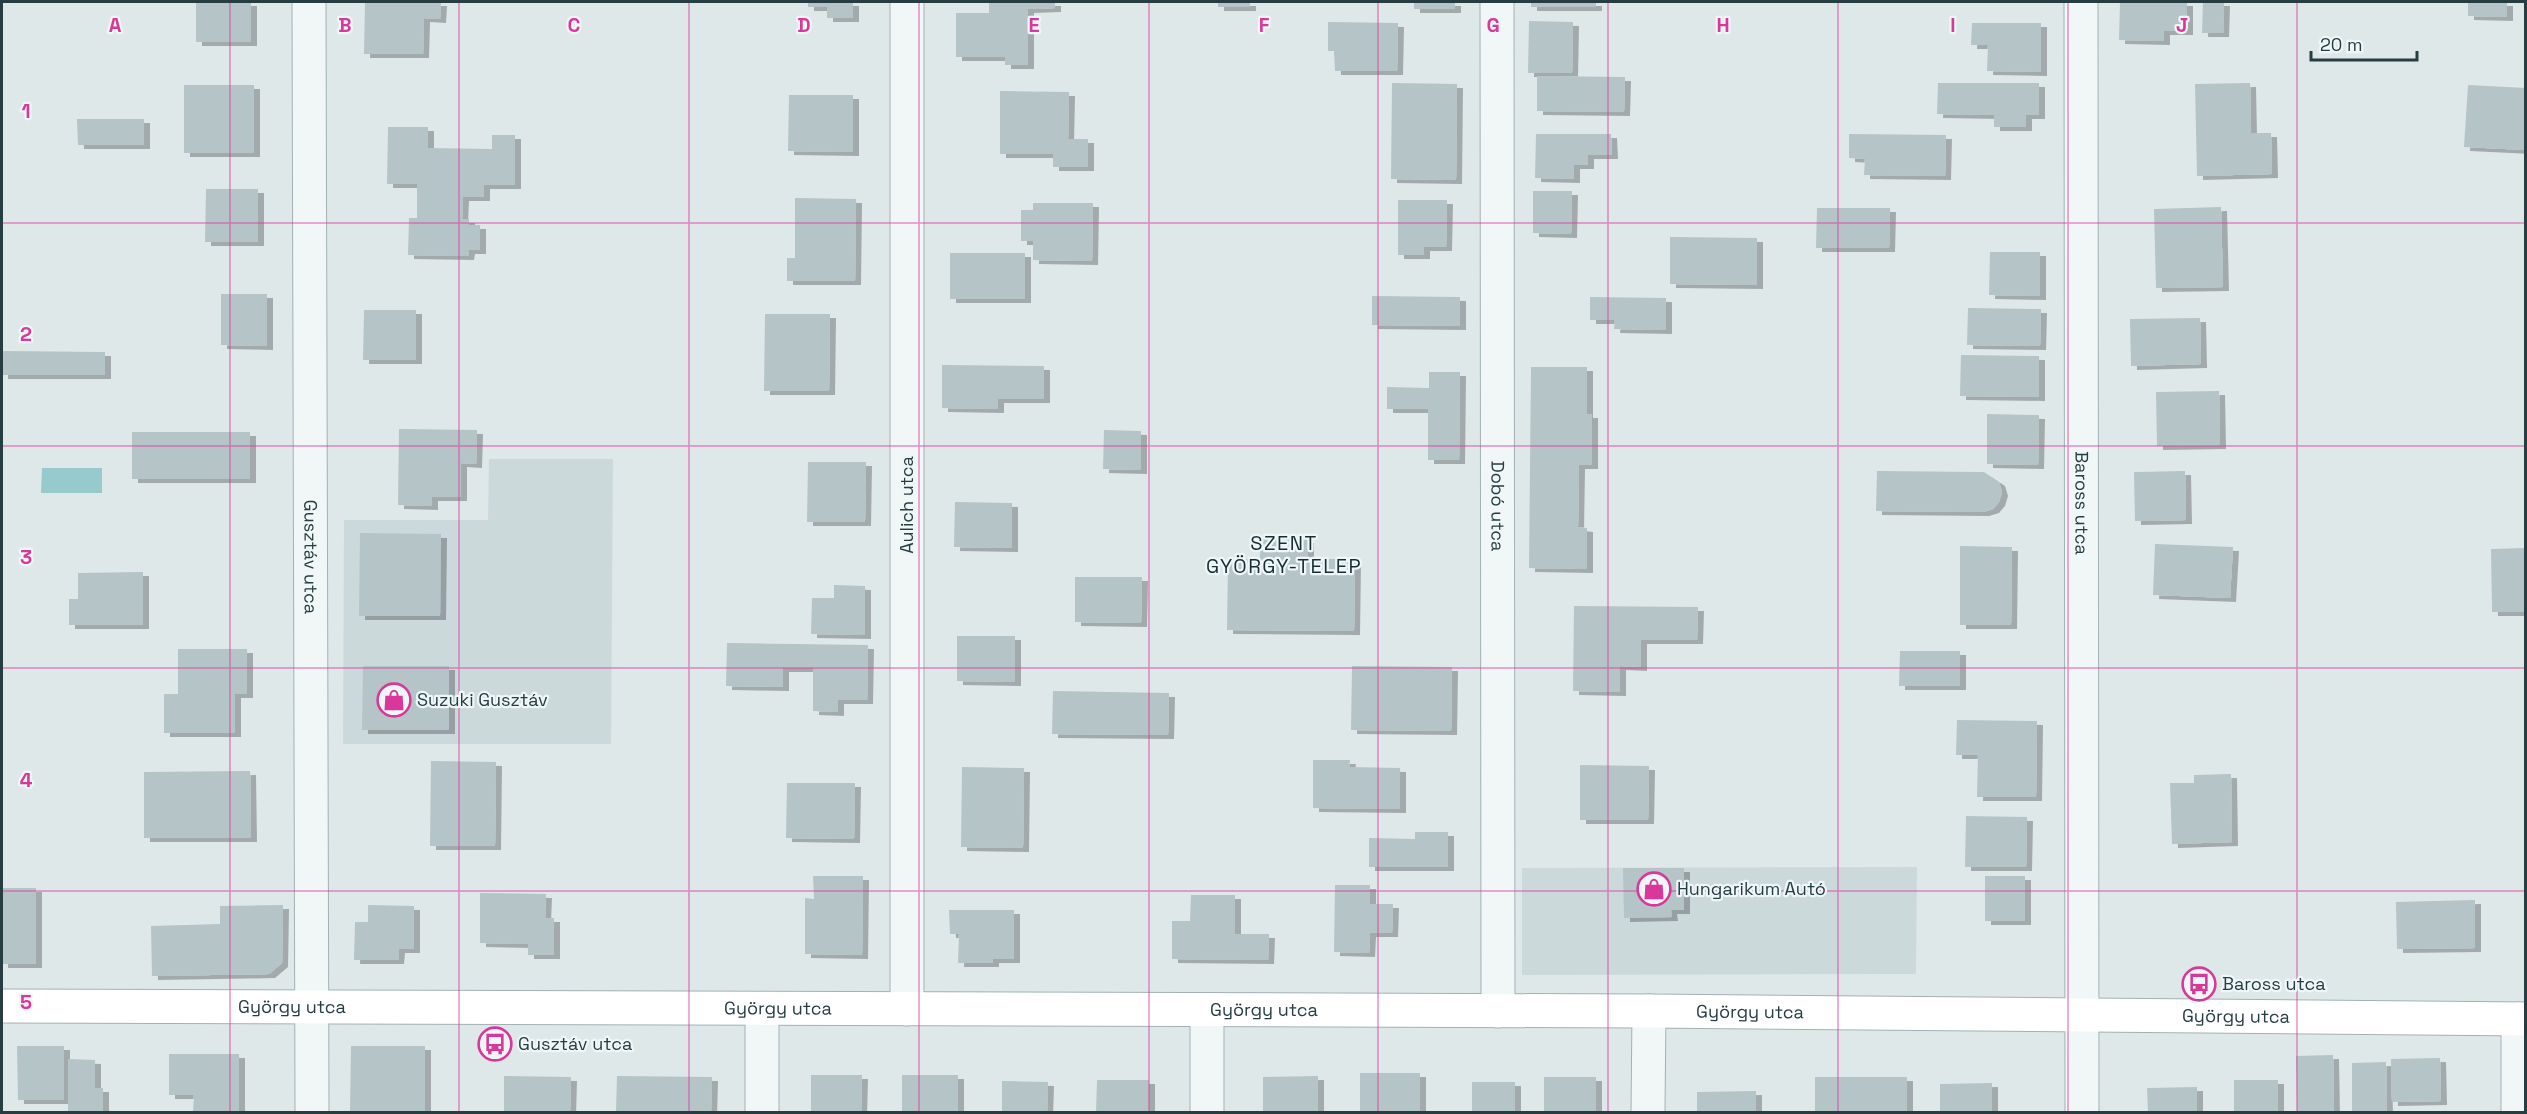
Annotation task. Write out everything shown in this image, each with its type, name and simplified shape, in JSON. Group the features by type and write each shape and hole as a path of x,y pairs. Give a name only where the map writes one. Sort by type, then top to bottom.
{"street":[{"name":"Gusztáv utca","path":"309,2 312,1113"},
{"name":"Aulich utca","path":"907,1009 908,2"},
{"name":"Dobó utca","path":"1497,2 1498,1011"},
{"name":"Baross utca","path":"2081,2 2082,1113"},
{"name":"György utca","path":"2,1006 1648,1011 2082,1017 2522,1019"},
{"path":"762,1009 762,1113"},
{"path":"1207,1010 1207,1113"},
{"path":"1648,1011 1648,1113"},
{"path":"2518,1113 2522,1019"}],"shaded area":[{"path":"489,459 613,459 611,744 343,744 344,520 488,520"},
{"path":"1917,867 1916,974 1522,975 1522,868"}],"water":[{"path":"42,468 102,468 102,493 41,493"}],"building":[{"path":"196,2 251,2 251,42 196,42"},
{"path":"365,2 441,2 440,19 424,18 423,54 364,54"},
{"path":"808,2 853,2 853,18 827,18 827,7 808,7"},
{"path":"989,2 1055,2 1055,8 1028,9 1028,65 1005,65 1005,57 956,57 956,13 989,13"},
{"path":"1218,2 1250,2 1250,7 1218,7"},
{"path":"1414,2 1455,2 1455,9 1414,9"},
{"path":"1531,2 1596,2 1596,7 1531,7"},
{"path":"2120,2 2187,2 2187,31 2164,31 2164,41 2119,40"},
{"path":"2203,2 2224,2 2223,33 2202,33"},
{"path":"2468,2 2507,2 2507,17 2468,16"},
{"path":"1529,21 1573,22 1572,73 1528,73"},
{"path":"1328,22 1398,23 1397,71 1335,71 1334,51 1328,51"},
{"path":"1972,23 2041,23 2041,72 1987,71 1988,45 1971,45"},
{"path":"1537,76 1625,77 1624,112 1537,111"},
{"path":"1392,83 1457,84 1456,180 1391,179"},
{"path":"1938,83 2039,83 2039,115 2026,115 2026,127 1994,127 1994,115 1937,114"},
{"path":"2250,83 2251,133 2271,133 2272,174 2197,176 2195,84"},
{"path":"184,85 254,85 254,153 184,153"},
{"path":"2468,85 2526,88 2526,150 2464,147"},
{"path":"1000,91 1069,92 1068,139 1088,139 1088,167 1053,167 1053,154 1000,154"},
{"path":"789,95 853,95 853,152 788,151"},
{"path":"77,119 144,119 144,145 78,145"},
{"path":"388,127 428,127 428,148 492,149 492,135 515,135 515,185 484,185 484,197 463,197 462,219 469,219 469,225 480,225 480,250 469,250 468,256 408,255 409,218 417,218 417,184 387,184"},
{"path":"1536,134 1611,134 1612,155 1588,155 1588,165 1574,165 1574,179 1535,178"},
{"path":"1849,134 1946,135 1945,176 1864,175 1865,159 1849,158"},
{"path":"206,189 258,189 258,242 205,242"},
{"path":"1533,191 1572,191 1571,234 1533,233"},
{"path":"795,198 856,199 855,281 787,281 787,258 795,258"},
{"path":"1398,200 1447,200 1446,247 1424,247 1424,255 1398,255"},
{"path":"1033,203 1093,203 1092,261 1033,260 1033,241 1021,241 1021,210 1033,210"},
{"path":"2221,207 2223,287 2156,288 2154,209"},
{"path":"1817,208 1890,208 1889,248 1816,248"},
{"path":"1670,237 1757,238 1757,285 1670,284"},
{"path":"1990,252 2040,252 2040,296 1989,295"},
{"path":"950,253 1025,253 1025,299 950,299"},
{"path":"221,294 267,294 267,346 221,345"},
{"path":"1372,296 1460,297 1460,326 1372,325"},
{"path":"1590,297 1666,298 1666,330 1614,329 1615,320 1590,320"},
{"path":"1968,308 2041,309 2040,346 1967,345"},
{"path":"364,310 416,310 416,360 363,360"},
{"path":"765,314 830,314 829,391 764,391"},
{"path":"2200,318 2201,364 2131,366 2130,319"},
{"path":"2,351 105,352 105,375 2,375"},
{"path":"1961,355 2039,356 2039,397 1960,396"},
{"path":"942,365 1044,366 1044,399 998,399 998,409 942,408"},
{"path":"1531,367 1587,367 1587,414 1592,414 1592,465 1579,465 1578,527 1587,528 1587,569 1529,568"},
{"path":"1429,372 1460,372 1459,460 1428,460 1428,409 1387,409 1387,387 1429,388"},
{"path":"2219,391 2220,445 2157,446 2156,392"},
{"path":"1987,414 2039,415 2038,465 1987,464"},
{"path":"399,429 477,430 476,464 461,463 461,497 432,497 432,506 398,505"},
{"path":"1104,430 1141,431 1141,470 1103,469"},
{"path":"132,432 250,432 250,479 132,479"},
{"path":"808,462 866,462 865,522 807,522"},
{"path":"1877,471 1984,472 1999,482 2002,492 1999,502 1993,509 1983,512 1876,511"},
{"path":"2185,471 2186,520 2135,521 2134,472"},
{"path":"955,502 1012,503 1012,548 954,547"},
{"path":"360,533 441,534 440,616 359,616"},
{"path":"1260,538 1308,539 1308,559 1355,559 1354,631 1227,630 1228,559 1260,559"},
{"path":"2155,544 2233,547 2230,598 2153,595"},
{"path":"1960,546 2012,547 2011,625 1960,625"},
{"path":"2526,548 2526,612 2492,612 2491,549"},
{"path":"143,572 143,625 69,625 69,599 78,599 78,573"},
{"path":"1075,577 1142,577 1141,623 1075,622"},
{"path":"834,585 865,586 865,635 811,634 812,598 834,598"},
{"path":"1574,606 1698,607 1697,640 1641,640 1641,667 1620,666 1620,692 1573,691"},
{"path":"957,636 1015,636 1015,682 957,681"},
{"path":"727,643 868,645 867,700 838,700 838,712 813,711 813,668 783,668 783,687 726,686"},
{"path":"178,649 247,649 247,694 235,694 235,733 164,733 164,694 178,694"},
{"path":"1900,651 1960,651 1960,686 1899,686"},
{"path":"363,666 449,666 449,730 362,730"},
{"path":"1352,666 1452,667 1451,731 1351,730"},
{"path":"1053,691 1169,693 1168,735 1052,734"},
{"path":"1957,720 2037,721 2036,797 1977,797 1978,755 1956,755"},
{"path":"1313,760 1350,760 1349,767 1400,768 1400,809 1313,808"},
{"path":"431,761 496,762 495,846 430,846"},
{"path":"1580,765 1649,766 1648,820 1580,820"},
{"path":"962,767 1024,768 1023,848 961,847"},
{"path":"250,771 251,838 144,838 144,772"},
{"path":"2231,774 2232,842 2172,844 2170,783 2194,783 2194,775"},
{"path":"787,783 855,783 854,839 786,838"},
{"path":"1966,816 2027,817 2026,867 1965,867"},
{"path":"1415,832 1448,832 1448,867 1369,867 1369,838 1415,839"},
{"name":"Hungarikum Autó","path":"1623,868 1684,868 1684,910 1671,910 1672,917 1624,918"},
{"path":"813,876 863,876 862,955 805,954 805,898 814,899"},
{"path":"1985,876 2025,876 2025,921 1985,921"},
{"path":"1335,885 1370,885 1370,904 1393,904 1392,933 1370,933 1369,953 1334,952"},
{"path":"2,888 36,888 36,964 2,964"},
{"path":"480,893 546,894 545,918 554,918 554,955 528,955 528,944 480,943"},
{"path":"1191,895 1235,895 1235,934 1269,934 1268,960 1172,959 1172,921 1190,921"},
{"path":"2475,900 2475,948 2397,949 2396,902"},
{"path":"283,905 282,963 269,974 152,976 151,926 220,924 220,906"},
{"path":"368,905 414,906 414,949 399,949 398,960 354,960 355,922 368,922"},
{"path":"949,910 1014,910 1014,959 993,959 993,963 958,963 959,934 950,934"},
{"path":"17,1046 64,1046 64,1100 18,1100"},
{"path":"351,1046 425,1046 425,1112 350,1112"},
{"path":"169,1054 239,1054 239,1112 193,1112 194,1095 169,1095"},
{"path":"2333,1055 2334,1112 2297,1112 2296,1056"},
{"path":"2440,1058 2441,1101 2392,1102 2391,1059"},
{"path":"68,1059 95,1060 95,1088 103,1088 103,1112 68,1112"},
{"path":"2386,1062 2387,1112 2352,1112 2352,1063"},
{"path":"1360,1073 1420,1073 1420,1112 1360,1112"},
{"path":"811,1075 862,1075 861,1112 811,1112"},
{"path":"902,1075 958,1075 958,1112 902,1112"},
{"path":"504,1076 571,1077 570,1112 504,1112"},
{"path":"617,1076 712,1077 711,1112 616,1112"},
{"path":"1318,1076 1318,1112 1263,1112 1263,1077"},
{"path":"1544,1077 1596,1077 1596,1112 1544,1112"},
{"path":"1815,1077 1907,1077 1907,1112 1815,1112"},
{"path":"1097,1080 1149,1080 1149,1112 1096,1112"},
{"path":"2234,1080 2278,1080 2278,1112 2234,1112"},
{"path":"1002,1081 1048,1082 1047,1112 1002,1112"},
{"path":"1472,1082 1515,1082 1515,1112 1472,1112"},
{"path":"1992,1083 1992,1112 1940,1112 1940,1084"},
{"path":"2197,1087 2197,1112 2148,1112 2147,1088"},
{"path":"1756,1091 1756,1112 1697,1112 1697,1092"}],"place":[{"name":"Suzuki Gusztáv","path":"394,700"},
{"name":"Hungarikum Autó","path":"1654,889"},
{"name":"Baross utca","path":"2199,984"},
{"name":"Gusztáv utca","path":"495,1044"}],"district":[{"name":"SZENT GYÖRGY-TELEP","path":"1284,554"}]}
